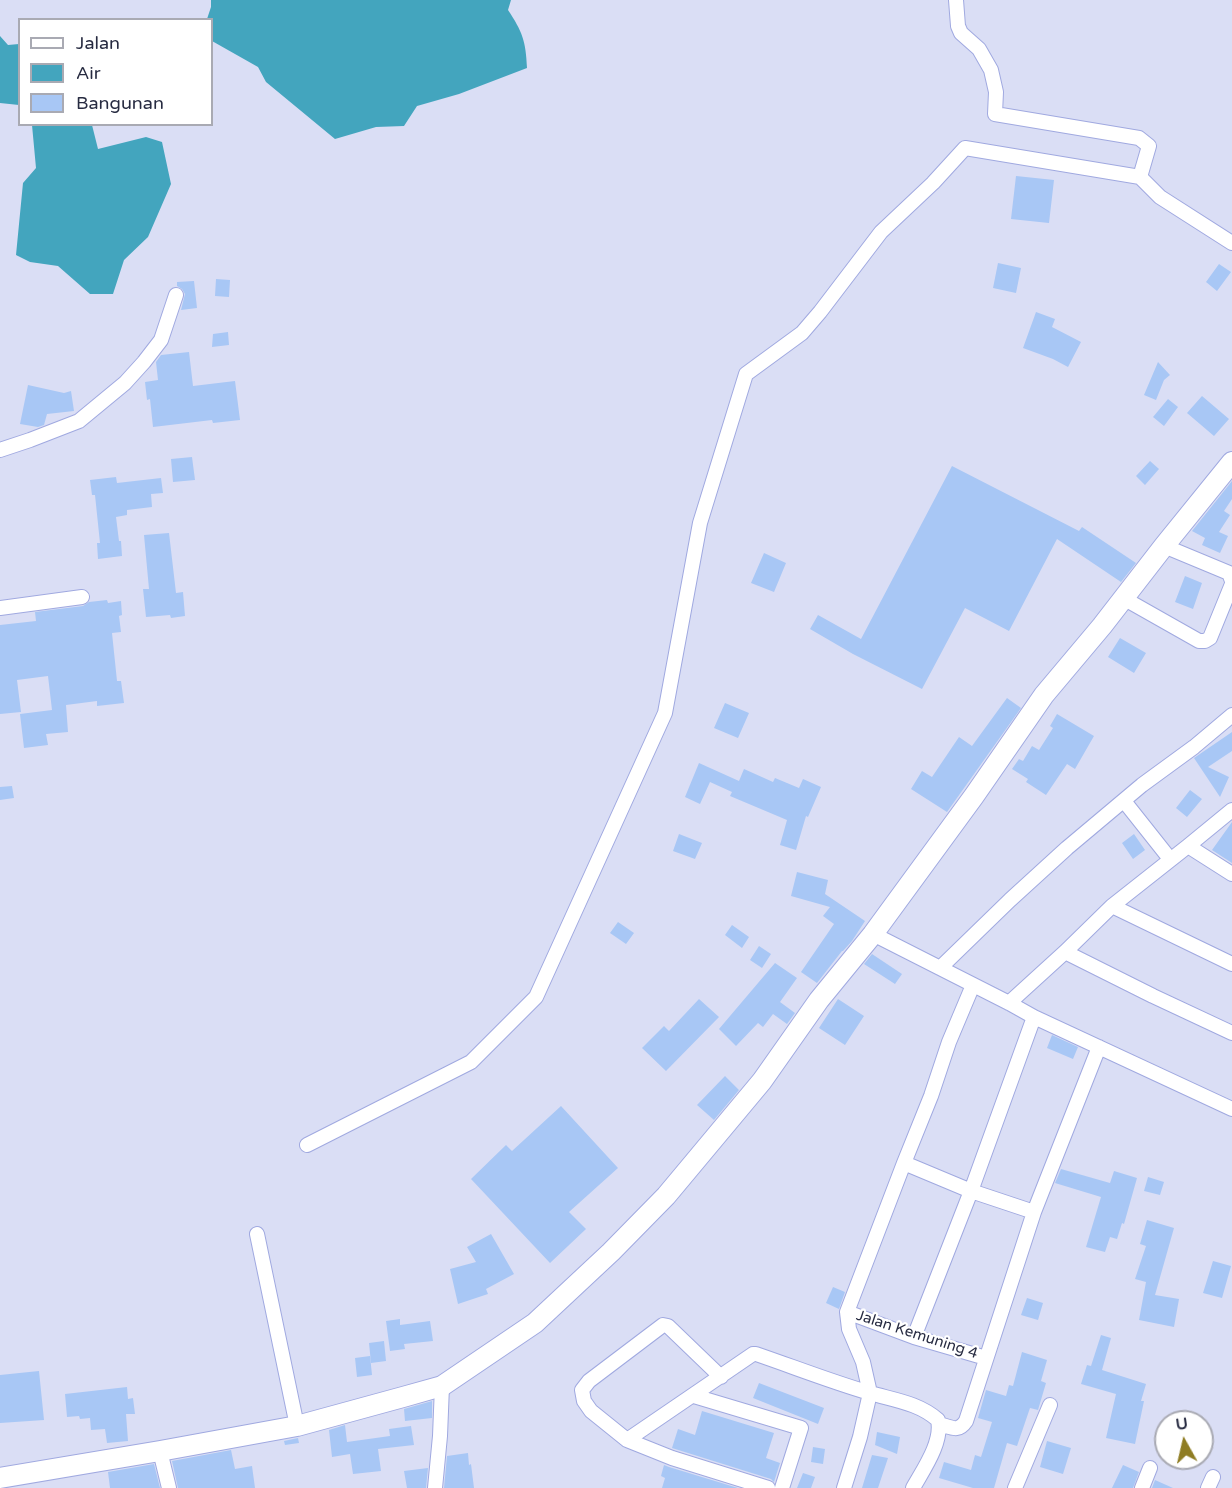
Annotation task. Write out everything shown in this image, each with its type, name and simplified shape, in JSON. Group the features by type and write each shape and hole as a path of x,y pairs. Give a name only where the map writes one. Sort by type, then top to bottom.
{"street":[{"path":"956,0 958,26 961,33 979,49 991,70 996,92 995,114 1144,142 1140,177"},
{"path":"308,1145 471,1062 536,997 665,713 700,523 746,374 802,333 881,232 933,183 965,148 1140,177 1160,197 1232,243"},
{"path":"0,450 79,421 125,383 161,340 176,295"},
{"path":"0,1478 297,1426 404,1398 442,1386 536,1323 666,1196 762,1081 819,1000 873,934 974,796 1044,695 1102,626 1232,462"},
{"path":"1123,598 1199,641 1210,638 1232,583 1229,573 1164,546"},
{"path":"0,608 82,597"},
{"path":"940,968 1067,848 1142,785 1194,747 1232,715"},
{"path":"1124,801 1170,859"},
{"path":"1009,1003 1112,906 1232,810"},
{"path":"1188,846 1232,874"},
{"path":"1112,906 1232,964"},
{"path":"873,934 1034,1017 1232,1109"},
{"path":"1065,951 1232,1033"},
{"path":"844,1488 860,1437 870,1393 862,1362 849,1329 847,1312 931,1096 949,1042 973,985"},
{"path":"914,1337 971,1191 1034,1017"},
{"path":"939,1424 958,1429 966,1421 1034,1212 1098,1047"},
{"path":"904,1163 971,1191 1034,1212"},
{"path":"257,1234 297,1426"},
{"name":"Jalan Kemuning 4","path":"847,1312 914,1337 986,1358"},
{"path":"721,1377 668,1326 663,1325 589,1381 582,1390 584,1401 591,1411 627,1440 672,1458 768,1488"},
{"path":"627,1440 754,1353 870,1393 904,1402 931,1414 938,1420 938,1436 931,1455 913,1488"},
{"path":"435,1488 442,1386"},
{"path":"694,1396 801,1428 782,1488"},
{"path":"1015,1488 1050,1405"},
{"path":"160,1451 169,1488"},
{"path":"1142,1488 1150,1468"}],"water":[{"path":"211,0 511,0 508,10 522,37 526,50 527,68 459,94 417,106 404,126 376,127 335,139 266,82 258,67 213,42 213,18 207,18"},
{"path":"0,36 8,45 18,44 18,105 0,103"},
{"path":"32,126 92,126 98,149 146,137 162,142 171,184 148,237 124,260 113,294 90,294 58,266 30,262 16,255 23,183 36,168"}],"building":[{"path":"1016,176 1054,180 1049,223 1011,219"},
{"path":"998,263 1021,268 1016,293 993,288"},
{"path":"1219,264 1231,272 1217,291 1206,282"},
{"path":"216,279 230,280 229,297 215,296"},
{"path":"194,281 197,308 181,310 185,294 177,286 177,282"},
{"path":"1036,312 1055,319 1052,327 1081,342 1068,367 1023,348"},
{"path":"228,332 229,345 212,347 213,334"},
{"path":"189,352 193,386 235,381 240,420 213,423 212,420 153,427 150,399 147,400 145,382 158,380 156,362 161,355"},
{"path":"1158,362 1170,375 1164,380 1156,400 1144,395"},
{"path":"28,385 64,393 71,391 74,411 47,414 44,425 38,427 20,424"},
{"path":"1202,396 1229,419 1214,436 1187,413"},
{"path":"1168,399 1178,407 1164,426 1153,417"},
{"path":"192,457 195,480 173,482 171,459"},
{"path":"1150,461 1159,469 1145,485 1136,476"},
{"path":"952,466 1079,531 1082,527 1136,563 1121,582 1057,539 1009,631 965,608 922,689 810,629 818,615 861,639"},
{"path":"116,477 117,483 161,478 163,493 151,494 152,507 127,510 127,515 116,517 122,556 98,559 97,543 100,543 95,495 92,495 90,480"},
{"path":"1232,481 1232,499 1224,511 1230,515 1219,532 1228,536 1220,553 1202,545 1205,538 1192,531"},
{"path":"169,533 176,593 183,592 185,616 146,617 143,589 149,589 144,535"},
{"path":"764,553 786,563 774,592 751,583"},
{"path":"1185,576 1202,583 1193,609 1175,602"},
{"path":"107,600 108,603 121,601 122,615 119,616 121,632 112,633 117,681 121,681 124,703 97,706 97,701 66,705 68,732 46,734 48,745 24,748 20,714 52,710 48,676 17,680 21,712 0,714 0,625 36,621 35,612 83,606 89,602"},
{"path":"1120,638 1146,653 1134,673 1108,657"},
{"path":"1007,698 1021,708 947,812 911,789 922,771 932,777 959,737 972,746"},
{"path":"725,703 749,713 738,738 714,728"},
{"path":"1057,714 1094,736 1075,769 1067,764 1046,795 1026,782 1028,779 1012,769 1019,759 1023,761 1032,746 1039,750 1053,728 1050,726"},
{"path":"1232,732 1232,751 1208,767 1229,777 1220,797 1194,758"},
{"path":"699,763 739,781 744,769 773,782 775,778 799,788 803,779 821,787 808,817 806,816 796,850 780,845 787,820 730,796 732,792 710,782 700,804 685,797"},
{"path":"12,786 14,798 0,800 0,787"},
{"path":"1190,790 1202,799 1187,817 1176,808"},
{"path":"1232,822 1232,863 1212,850"},
{"path":"679,834 702,843 695,859 673,851"},
{"path":"1134,834 1145,850 1133,859 1122,843"},
{"path":"797,872 828,880 825,894 865,921 852,941 817,983 801,972 834,924 823,916 830,907 791,896"},
{"path":"618,922 634,933 626,944 610,933"},
{"path":"732,925 749,937 742,948 725,935"},
{"path":"759,946 771,954 762,968 750,960"},
{"path":"872,954 902,974 895,984 864,964"},
{"path":"775,963 797,978 780,1002 795,1013 787,1024 773,1014 763,1027 758,1023 736,1046 719,1029"},
{"path":"699,999 719,1017 666,1071 642,1048 664,1026 669,1031"},
{"path":"838,999 864,1016 845,1045 819,1028"},
{"path":"1052,1035 1078,1047 1073,1059 1047,1048"},
{"path":"725,1076 739,1090 714,1120 697,1105"},
{"path":"561,1106 618,1168 569,1212 586,1229 550,1263 471,1179 506,1145 512,1151"},
{"path":"1061,1169 1110,1183 1114,1171 1137,1178 1124,1224 1122,1223 1117,1239 1110,1237 1105,1252 1086,1247 1101,1197 1055,1183"},
{"path":"1148,1177 1164,1182 1160,1195 1144,1191"},
{"path":"1147,1220 1174,1228 1155,1295 1179,1299 1174,1327 1139,1320 1146,1282 1135,1279 1146,1246 1140,1244"},
{"path":"491,1234 514,1274 486,1289 488,1294 458,1304 450,1269 476,1262 467,1247"},
{"path":"1213,1261 1231,1266 1222,1298 1203,1293"},
{"path":"833,1287 845,1292 839,1309 826,1303"},
{"path":"1027,1298 1043,1303 1038,1320 1021,1315"},
{"path":"400,1319 400,1325 430,1321 433,1341 404,1344 405,1349 390,1351 386,1321"},
{"path":"1101,1335 1111,1338 1102,1370 1146,1384 1141,1401 1144,1401 1135,1444 1106,1438 1116,1394 1081,1384 1087,1365 1091,1366"},
{"path":"384,1341 386,1361 371,1363 369,1343"},
{"path":"1022,1352 1047,1360 1041,1381 1046,1383 1038,1410 1030,1408 1017,1446 1007,1443 994,1488 973,1488 939,1478 944,1462 971,1470 975,1455 981,1457 992,1422 978,1418 986,1390 1006,1396 1009,1385 1013,1386"},
{"path":"370,1356 372,1375 357,1377 355,1358"},
{"path":"39,1371 44,1420 0,1423 0,1375"},
{"path":"759,1383 824,1408 818,1424 753,1398"},
{"path":"127,1387 128,1399 133,1398 135,1414 126,1414 128,1441 107,1443 105,1429 91,1430 90,1418 67,1417 65,1394"},
{"path":"432,1401 432,1418 405,1421 404,1409"},
{"path":"702,1411 774,1433 766,1458 780,1463 774,1482 771,1479 672,1448 678,1429 695,1435"},
{"path":"345,1425 347,1442 390,1436 389,1429 411,1426 414,1445 378,1449 381,1471 353,1474 350,1454 332,1457 329,1430"},
{"path":"877,1432 900,1437 897,1454 875,1445"},
{"path":"298,1438 299,1443 285,1445 284,1441"},
{"path":"1047,1441 1071,1448 1063,1474 1040,1467"},
{"path":"813,1447 825,1449 823,1464 811,1462"},
{"path":"231,1450 235,1469 252,1466 255,1488 178,1488 172,1461"},
{"path":"468,1453 474,1488 444,1488 447,1456"},
{"path":"872,1455 888,1458 878,1488 862,1488"},
{"path":"154,1464 160,1488 110,1488 108,1472"},
{"path":"664,1465 738,1488 662,1488 665,1478 661,1476"},
{"path":"1123,1465 1139,1472 1133,1488 1112,1488"},
{"path":"428,1468 426,1488 407,1488 404,1471"},
{"path":"803,1473 815,1477 811,1488 797,1488"},
{"path":"1155,1480 1173,1488 1152,1488"}]}
